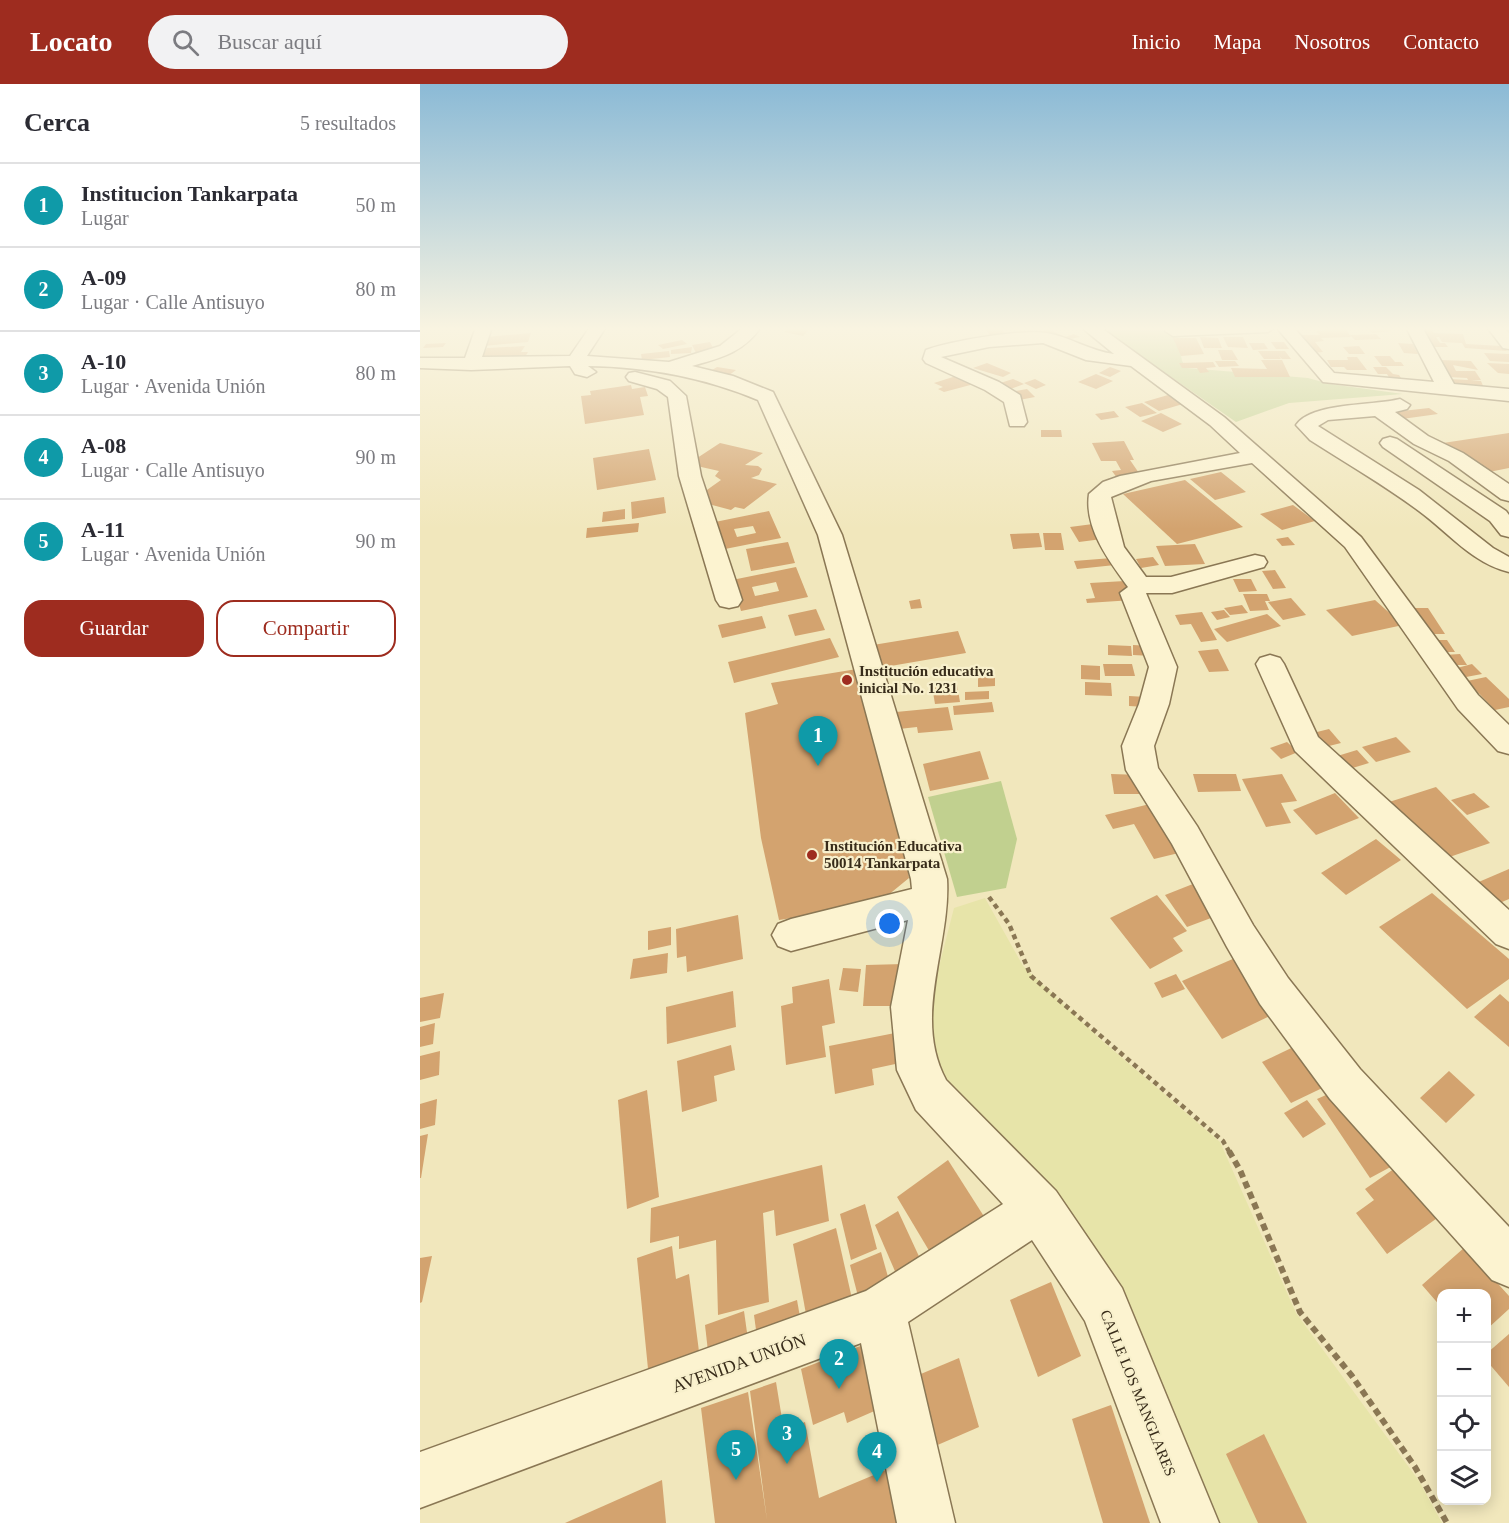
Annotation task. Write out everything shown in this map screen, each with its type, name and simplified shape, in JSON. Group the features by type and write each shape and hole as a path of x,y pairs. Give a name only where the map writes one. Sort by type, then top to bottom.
{"street":[{"path":"676,394 690,476 729,600"},
{"name":"CALLE LOS MANGLARES","path":"762,394 766,396 830,535 929,879 930,899 911,1007 918,1070 931,1095 1039,1209 1104,1306 1190,1523"},
{"path":"1005,394 1013,399 1017,422"},
{"path":"1181,394 1217,421 1353,542 1468,702 1509,743"},
{"path":"1425,394 1426,399 1420,403 1379,410 1323,415 1306,426 1317,436 1430,507 1500,564 1509,565"},
{"path":"1379,410 1421,440 1456,457 1509,494"},
{"path":"1348,413 1498,516 1509,530"},
{"path":"1255,562 1172,585 1148,586 1137,582 1112,548 1099,502 1100,494 1114,485 1158,474 1256,456"},
{"path":"1133,593 1163,667 1154,704 1138,746 1142,770 1185,835 1240,936 1274,991 1345,1084 1509,1263"},
{"path":"1270,664 1306,743 1509,933"},
{"path":"791,936 930,899"},
{"name":"AVENIDA UNIÓN","path":"420,1480 880,1311 1039,1209"},
{"path":"880,1311 926,1523"}],"path":[{"path":"988,897 1009,924 1031,976 1223,1141 1240,1170 1300,1312 1352,1376 1415,1467 1447,1523"}],"shaded area":[{"path":"985,898 1023,966 1099,1038 1220,1142 1296,1313 1419,1481 1442,1523 1189,1523 1105,1321 981,1151 921,1037 954,908"}],"green space":[{"path":"1196,394 1401,394 1289,403 1236,422"},
{"path":"1001,781 1017,839 1006,888 957,897 928,797"}],"building":[{"path":"647,394 648,396 640,397 644,415 585,424 581,396"},
{"path":"1012,394 1032,394 1035,397 1019,400"},
{"path":"1168,395 1183,404 1159,411 1144,402"},
{"path":"1142,403 1157,413 1140,417 1125,407"},
{"path":"1429,408 1438,414 1402,419 1393,412"},
{"path":"1114,411 1119,417 1101,420 1095,414"},
{"path":"1161,413 1182,424 1163,432 1141,421"},
{"path":"1041,430 1061,430 1062,437 1041,437"},
{"path":"1509,433 1509,468 1484,473 1443,443"},
{"path":"1124,441 1134,460 1130,460 1141,476 1117,478 1112,471 1121,470 1116,461 1101,461 1092,443"},
{"path":"720,443 763,453 745,465 758,466 762,469 759,475 751,478 777,484 744,509 735,507 731,510 701,502 697,497 721,480 715,476 719,471 688,464"},
{"path":"649,449 656,480 597,490 593,458"},
{"path":"1221,472 1246,492 1215,500 1190,479"},
{"path":"1185,480 1243,527 1177,544 1123,494"},
{"path":"664,497 666,513 632,519 631,502"},
{"path":"1293,505 1315,521 1282,530 1260,514"},
{"path":"625,509 625,519 602,522 603,512"},
{"path":"769,511 781,538 725,549 715,522","holes":["753,526 756,533 737,537 734,529"]},
{"path":"639,523 638,532 586,538 587,528"},
{"path":"1093,524 1102,539 1079,542 1070,527"},
{"path":"1039,533 1042,547 1013,549 1010,534"},
{"path":"1043,533 1061,533 1064,550 1045,550"},
{"path":"1288,537 1295,545 1282,546 1276,539"},
{"path":"788,542 795,563 751,571 746,549"},
{"path":"1195,544 1205,564 1165,566 1156,546"},
{"path":"1153,557 1159,565 1141,568 1136,559"},
{"path":"1112,558 1115,565 1077,569 1074,561"},
{"path":"796,567 808,597 741,611 732,580","holes":["776,582 779,591 755,596 752,587"]},
{"path":"1275,570 1286,588 1273,589 1262,571"},
{"path":"1233,579 1251,579 1257,591 1239,592"},
{"path":"1125,581 1133,600 1087,603 1086,599 1095,598 1090,583"},
{"path":"1243,594 1267,594 1270,601 1265,601 1269,610 1250,611"},
{"path":"1291,598 1306,615 1283,620 1268,602"},
{"path":"920,599 922,608 911,609 909,601"},
{"path":"1375,600 1403,625 1352,636 1326,610"},
{"path":"1242,605 1248,613 1230,615 1224,608"},
{"path":"1410,608 1428,608 1445,634 1426,634"},
{"path":"816,609 825,630 795,636 788,615"},
{"path":"1224,610 1230,617 1217,620 1211,612"},
{"path":"1202,612 1217,640 1201,642 1191,624 1180,625 1175,615"},
{"path":"1267,614 1281,626 1227,642 1214,629"},
{"path":"762,616 766,628 722,638 718,625"},
{"path":"958,631 966,653 879,668 873,645"},
{"path":"830,638 839,657 734,683 728,662"},
{"path":"1435,640 1447,640 1455,652 1443,652"},
{"path":"1108,645 1131,646 1132,656 1108,655"},
{"path":"1133,645 1151,646 1152,656 1133,655"},
{"path":"1218,649 1229,671 1209,672 1198,651"},
{"path":"1460,654 1467,665 1452,665 1444,655"},
{"path":"1103,664 1132,664 1135,676 1105,676"},
{"path":"1472,664 1482,674 1466,677 1457,668"},
{"path":"1081,665 1100,666 1100,680 1081,679"},
{"path":"857,669 900,820 909,878 876,905 779,920 761,838 745,713 778,704 771,683"},
{"path":"978,675 995,675 995,686 978,687"},
{"path":"1486,677 1509,699 1509,707 1495,710 1467,681"},
{"path":"1085,682 1111,683 1112,696 1085,695"},
{"path":"957,684 960,702 935,704 932,686"},
{"path":"989,691 989,699 965,700 965,692"},
{"path":"1129,696 1146,697 1146,707 1129,706"},
{"path":"992,702 994,712 954,715 953,706"},
{"path":"948,707 953,730 918,733 917,727 899,729 896,712"},
{"path":"1329,729 1341,743 1321,748 1309,734"},
{"path":"1396,737 1411,752 1376,762 1362,747"},
{"path":"1287,742 1298,752 1281,759 1270,748"},
{"path":"1357,750 1369,763 1346,770 1334,757"},
{"path":"980,751 989,779 930,791 923,764"},
{"path":"1111,774 1142,775 1145,794 1114,794"},
{"path":"1193,774 1236,774 1241,791 1198,792"},
{"path":"1282,774 1297,801 1281,803 1291,823 1266,827 1242,779"},
{"path":"1436,787 1490,843 1438,861 1386,803"},
{"path":"1335,793 1359,818 1316,835 1293,810"},
{"path":"1474,793 1490,807 1467,815 1451,800"},
{"path":"1158,802 1187,851 1154,859 1134,824 1113,829 1105,815"},
{"path":"1376,839 1401,860 1346,895 1321,873"},
{"path":"1509,869 1509,899 1488,908 1467,887"},
{"path":"1203,880 1227,912 1187,927 1165,895"},
{"path":"1432,893 1509,959 1509,979 1467,1009 1379,927"},
{"path":"1157,895 1187,931 1173,938 1183,951 1150,969 1110,918"},
{"path":"738,915 743,959 687,972 686,956 677,958 676,929"},
{"path":"671,927 671,945 648,950 648,931"},
{"path":"668,953 667,973 630,979 633,959"},
{"path":"1235,958 1276,1013 1222,1039 1182,981"},
{"path":"904,964 902,1006 863,1006 866,965"},
{"path":"843,968 861,969 858,992 839,990"},
{"path":"1176,974 1185,989 1162,998 1154,983"},
{"path":"829,979 835,1023 822,1026 826,1057 786,1065 781,1006 793,1003 792,987"},
{"path":"733,991 736,1027 667,1044 666,1007"},
{"path":"444,993 440,1018 420,1022 420,998"},
{"path":"1500,994 1509,1002 1509,1047 1474,1017"},
{"path":"435,1023 433,1044 420,1047 420,1027"},
{"path":"895,1033 900,1063 872,1069 874,1085 835,1094 829,1046"},
{"path":"1308,1040 1339,1080 1291,1103 1262,1062"},
{"path":"731,1045 735,1070 714,1076 717,1101 682,1112 677,1061"},
{"path":"440,1051 439,1075 420,1080 420,1056"},
{"path":"1449,1071 1475,1095 1446,1123 1420,1098"},
{"path":"1344,1087 1398,1163 1370,1178 1317,1099"},
{"path":"647,1090 659,1197 627,1209 618,1100"},
{"path":"437,1099 435,1125 420,1129 420,1104"},
{"path":"1307,1100 1326,1124 1303,1138 1284,1113"},
{"path":"428,1134 421,1178 420,1178 420,1136"},
{"path":"948,1160 992,1229 940,1269 897,1197"},
{"path":"822,1165 829,1221 776,1236 774,1210 763,1213 769,1302 718,1315 716,1240 679,1249 679,1236 650,1243 651,1208"},
{"path":"1398,1166 1440,1216 1387,1254 1356,1213 1374,1200 1365,1189"},
{"path":"865,1204 877,1249 851,1260 840,1214"},
{"path":"898,1211 929,1278 904,1292 875,1225"},
{"path":"836,1228 855,1312 809,1330 793,1244"},
{"path":"672,1246 676,1279 689,1274 701,1367 650,1389 637,1258"},
{"path":"1465,1247 1509,1296 1509,1309 1491,1325 1491,1289 1437,1289 1437,1302 1422,1285"},
{"path":"881,1252 894,1298 862,1312 850,1265"},
{"path":"432,1256 422,1302 420,1303 420,1258"},
{"path":"1051,1282 1081,1356 1038,1377 1010,1300"},
{"path":"797,1300 803,1334 759,1352 754,1315"},
{"path":"744,1311 750,1354 710,1369 705,1325"},
{"path":"1509,1334 1509,1387 1491,1366 1491,1350"},
{"path":"863,1345 879,1409 847,1423 844,1412 813,1425 801,1369"},
{"path":"959,1358 979,1427 933,1447 916,1376"},
{"path":"776,1382 784,1431 805,1422 819,1498 893,1467 905,1523 715,1523 701,1408 748,1392 767,1520 750,1391"},
{"path":"1111,1405 1150,1523 1103,1523 1072,1419"},
{"path":"1264,1434 1307,1523 1258,1523 1226,1454"},
{"path":"662,1480 666,1523 565,1523"}],"place":[{"name":"Institución educativa inicial No. 1231","path":"847,680"},
{"name":"Institucion Tankarpata","path":"818,766"},
{"name":"Institución Educativa 50014 Tankarpata","path":"812,855"},
{"name":"A-09","path":"839,1389"},
{"name":"A-10","path":"787,1464"},
{"name":"A-11","path":"736,1480"},
{"name":"A-08","path":"877,1482"}]}
